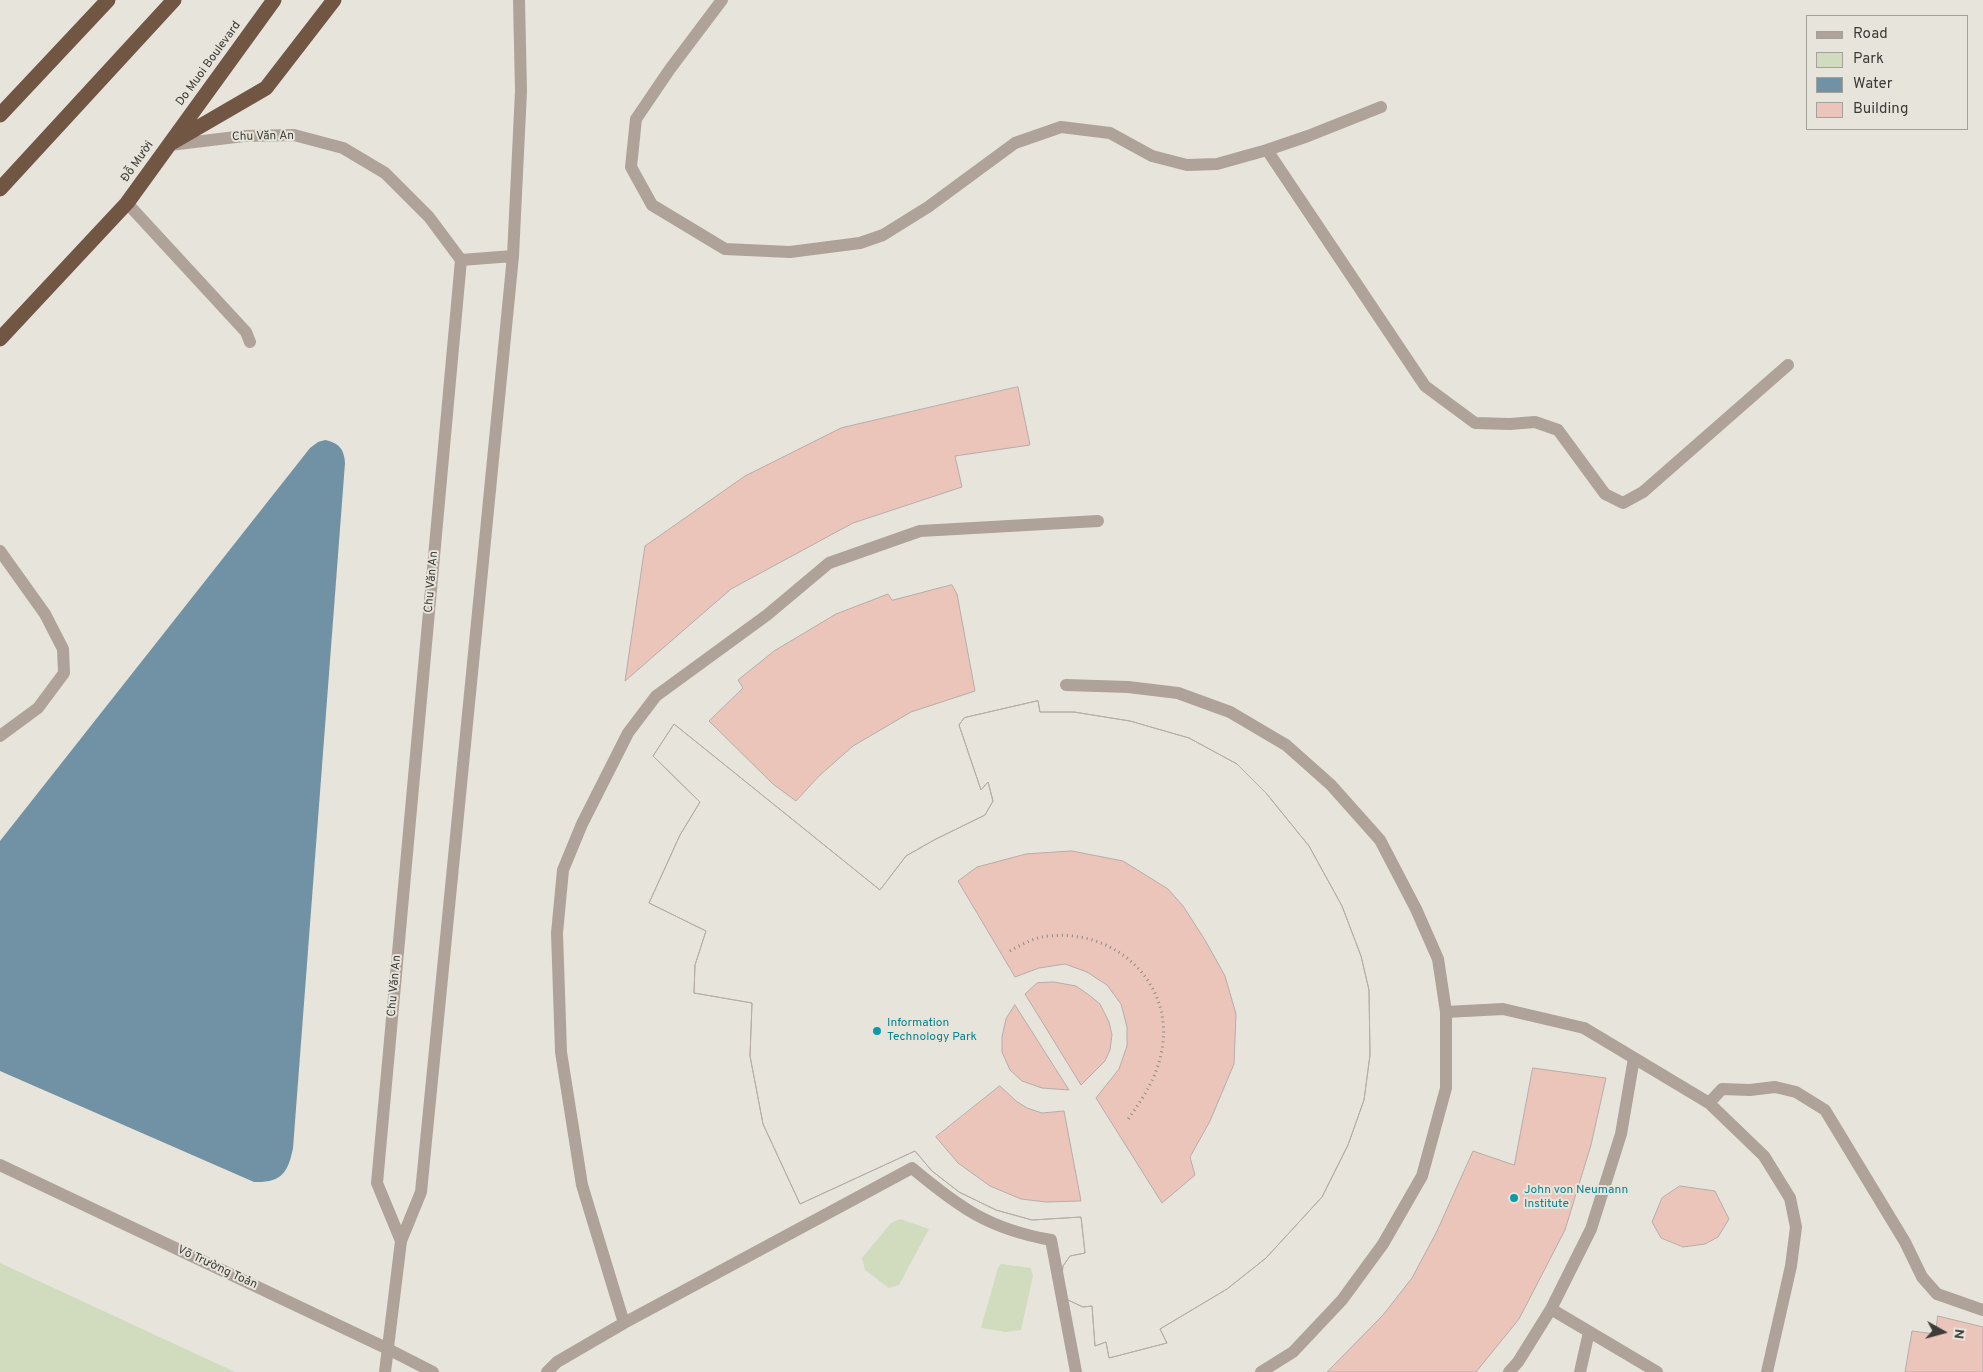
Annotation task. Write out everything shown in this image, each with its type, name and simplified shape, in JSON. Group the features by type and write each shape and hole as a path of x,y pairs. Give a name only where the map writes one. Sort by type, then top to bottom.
{"highway":[{"path":"0,115 108,0"},
{"path":"0,189 174,0"},
{"name":"Do Muoi Boulevard","path":"168,146 274,0"},
{"name":"Đỗ Mười","path":"0,339 128,203 168,146 266,88 334,0"}],"street":[{"path":"385,1372 386,1348 401,1241 421,1192 513,256 521,91 519,0"},
{"path":"722,0 670,69 636,119 631,167 652,205 725,249 790,252 860,243 883,235 928,207 1015,143 1061,127 1110,133 1152,156 1186,165 1217,164 1267,150 1381,107"},
{"name":"Chu Văn An","path":"168,146 244,136 294,135 343,148 385,173 429,217 461,260 377,1183 401,1241"},
{"path":"1267,150 1425,386 1475,423 1510,424 1535,422 1558,430 1606,494 1623,502 1643,492 1788,365"},
{"path":"128,203 246,332 250,342"},
{"path":"461,260 513,256"},
{"path":"624,1323 582,1185 561,1052 557,933 563,870 582,824 628,733 656,696 767,615 829,563 920,532 1098,520"},
{"path":"0,551 45,614 63,648 64,673 38,708 0,736"},
{"path":"1066,685 1128,687 1178,694 1230,712 1286,744 1331,785 1380,840 1416,908 1438,959 1446,1012 1446,1088 1422,1176 1383,1244 1342,1300 1293,1352 1268,1370"},
{"path":"1446,1012 1503,1009 1584,1028 1709,1103 1764,1156 1790,1198 1796,1226 1791,1266 1767,1372"},
{"path":"1509,1372 1518,1362 1551,1309 1591,1229 1620,1134 1634,1058"},
{"path":"1709,1103 1722,1089 1750,1090 1775,1087 1796,1092 1825,1110 1905,1242 1922,1277 1937,1294 1983,1310"},
{"name":"Võ Trường Toản","path":"0,1165 386,1348 432,1372"},
{"path":"547,1372 557,1362 624,1323 912,1168 945,1196 972,1214 995,1225 1024,1235 1051,1240 1076,1372"},
{"path":"1551,1309 1657,1372"},
{"path":"1580,1372 1589,1332"}],"path":[{"path":"1010,950 1028,941 1048,936 1070,935 1095,939 1112,946 1130,961 1149,982 1160,1002 1163,1043 1148,1092 1126,1122"}],"green space":[{"path":"900,1219 929,1229 899,1285 889,1288 865,1270 862,1258 891,1223"},
{"path":"0,1263 235,1372 0,1372"},
{"path":"1001,1264 1031,1268 1033,1276 1021,1330 1006,1332 981,1328 998,1268"}],"water":[{"path":"325,440 340,447 345,463 293,1148 289,1164 282,1175 271,1181 254,1182 0,1071 0,841 310,448 318,442"}],"building":[{"path":"1018,387 1030,445 955,456 962,487 853,523 731,589 625,681 645,546 745,476 841,428"},
{"path":"952,585 957,594 975,691 911,712 853,746 819,776 796,801 773,784 709,721 743,688 738,680 774,651 836,614 888,594 892,600"},
{"name":"Information Technology Park","path":"1038,701 1040,712 1074,712 1130,721 1189,738 1237,764 1266,793 1309,846 1342,906 1361,956 1369,990 1370,1055 1364,1100 1348,1145 1322,1197 1266,1258 1227,1289 1160,1329 1167,1343 1109,1358 1106,1342 1095,1346 1092,1306 1083,1307 1066,1299 1061,1283 1063,1266 1070,1256 1085,1253 1081,1217 1032,1220 996,1210 959,1192 932,1171 915,1151 800,1204 763,1124 750,1056 752,1003 694,993 695,965 706,931 649,903 680,835 700,802 653,756 674,724 880,890 906,856 985,815 993,801 988,782 981,790 959,725 964,718","holes":["1072,851 1123,861 1168,889 1183,906 1225,976 1236,1014 1234,1064 1210,1121 1190,1157 1195,1175 1162,1203 1096,1098 1119,1069 1127,1046 1127,1027 1121,1004 1107,985 1087,972 1065,964 1039,968 1015,977 958,881 977,867 1026,854","1054,982 1076,986 1100,1004 1109,1022 1112,1035 1110,1050 1105,1061 1081,1085 1025,994 1037,983","1015,1005 1069,1090 1042,1088 1022,1081 1010,1070 1002,1052 1002,1037 1006,1019","1000,1086 1016,1101 1027,1108 1042,1113 1064,1111 1081,1201 1046,1202 1021,1199 990,1186 958,1163 936,1137"]},
{"name":"Information Technology Park","path":"1038,701 1040,712 1074,712 1130,721 1189,738 1237,764 1266,793 1309,846 1342,906 1361,956 1369,990 1370,1055 1364,1100 1348,1145 1322,1197 1266,1258 1227,1289 1160,1329 1167,1343 1109,1358 1106,1342 1095,1346 1092,1306 1083,1307 1066,1299 1061,1283 1063,1266 1070,1256 1085,1253 1081,1217 1032,1220 996,1210 959,1192 932,1171 915,1151 800,1204 763,1124 750,1056 752,1003 694,993 695,965 706,931 649,903 680,835 700,802 653,756 674,724 880,890 906,856 985,815 993,801 988,782 981,790 959,725 964,718"},
{"name":"John von Neumann Institute","path":"1533,1068 1606,1078 1591,1145 1565,1230 1519,1319 1476,1372 1327,1372 1383,1315 1412,1278 1437,1231 1473,1151 1514,1165"},
{"path":"1680,1186 1715,1191 1729,1219 1718,1237 1705,1244 1683,1247 1661,1238 1652,1222 1662,1198"},
{"path":"1938,1316 1983,1327 1983,1372 1905,1372 1912,1331 1935,1334"}],"place":[{"name":"Information Technology Park","path":"877,1031"},
{"name":"John von Neumann Institute","path":"1514,1198"}]}
